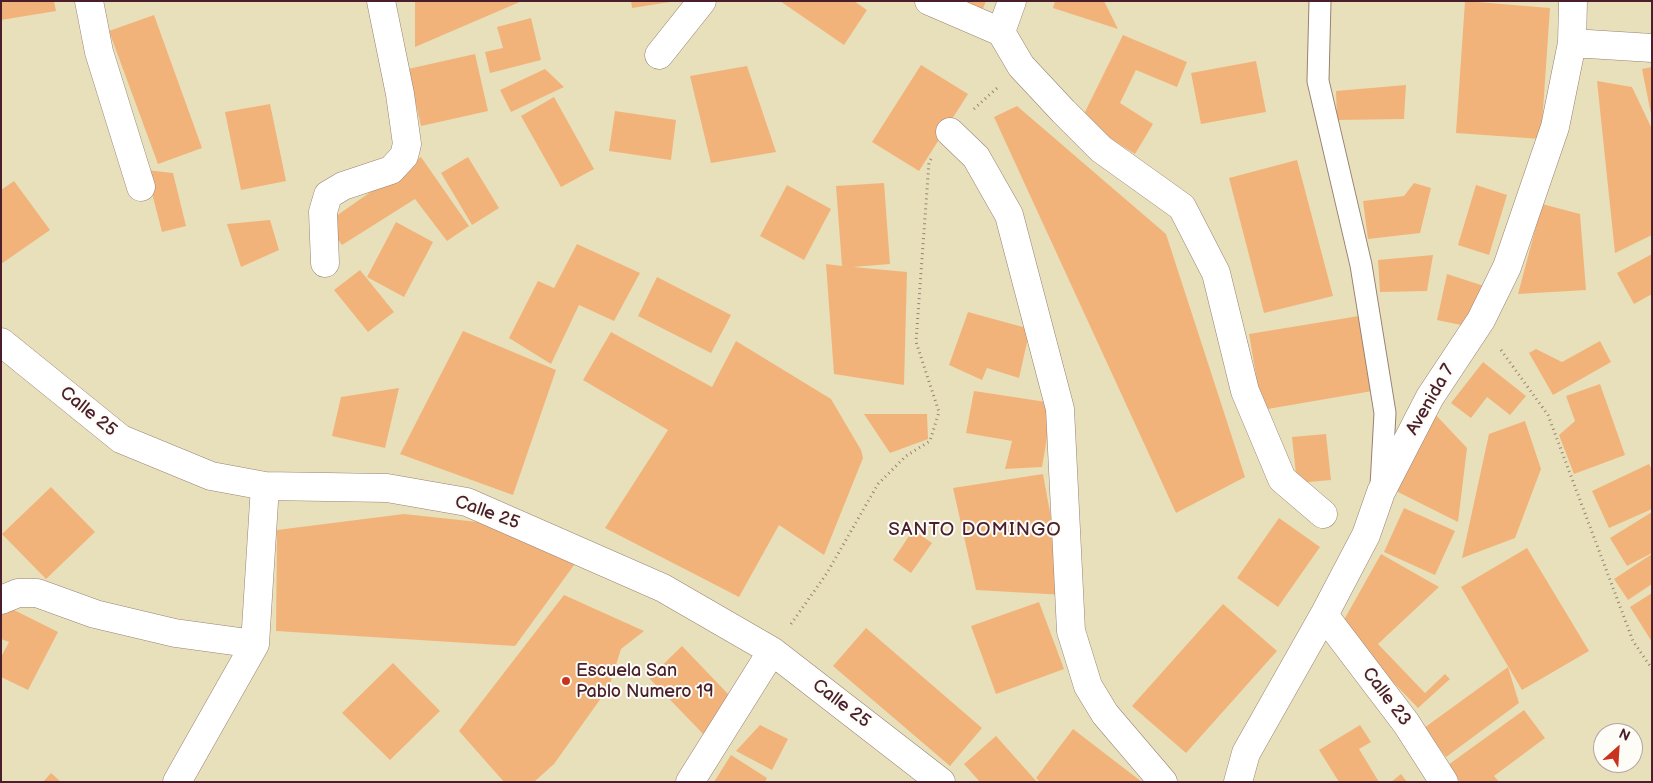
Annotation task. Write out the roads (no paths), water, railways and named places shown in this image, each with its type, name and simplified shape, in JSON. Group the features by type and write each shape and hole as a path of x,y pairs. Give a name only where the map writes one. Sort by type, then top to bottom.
{"street":[{"path":"89,1 99,52 141,187"},
{"path":"325,263 323,212 328,195 343,186 391,170 404,156 407,144 400,94 382,1"},
{"path":"660,55 702,1"},
{"path":"928,1 1001,32 1021,66 1101,149 1182,207 1216,273 1245,391 1282,479 1323,514"},
{"path":"1001,32 1012,1"},
{"path":"1320,1 1318,81 1361,265 1386,413 1381,492"},
{"name":"Avenida 7","path":"1238,782 1246,753 1324,615 1366,535 1381,492 1430,397 1481,320 1507,267 1555,127 1572,43 1574,1"},
{"path":"1572,43 1652,48"},
{"path":"950,132 976,157 1009,215 1060,409 1071,631 1088,686 1105,714 1163,782"},
{"name":"Calle 25","path":"1,342 121,439 211,476 265,486 387,488 467,502 663,588 772,651 941,782"},
{"path":"177,782 255,644 265,486"},
{"path":"1,600 18,593 37,593 95,614 175,633 255,644"},
{"name":"Calle 23","path":"1324,615 1406,724 1444,782"},
{"path":"690,782 772,651"}],"place":[{"name":"Escuela San Pablo Numero 19","path":"566,681"}],"district":[{"name":"SANTO DOMINGO","path":"975,530"}]}
